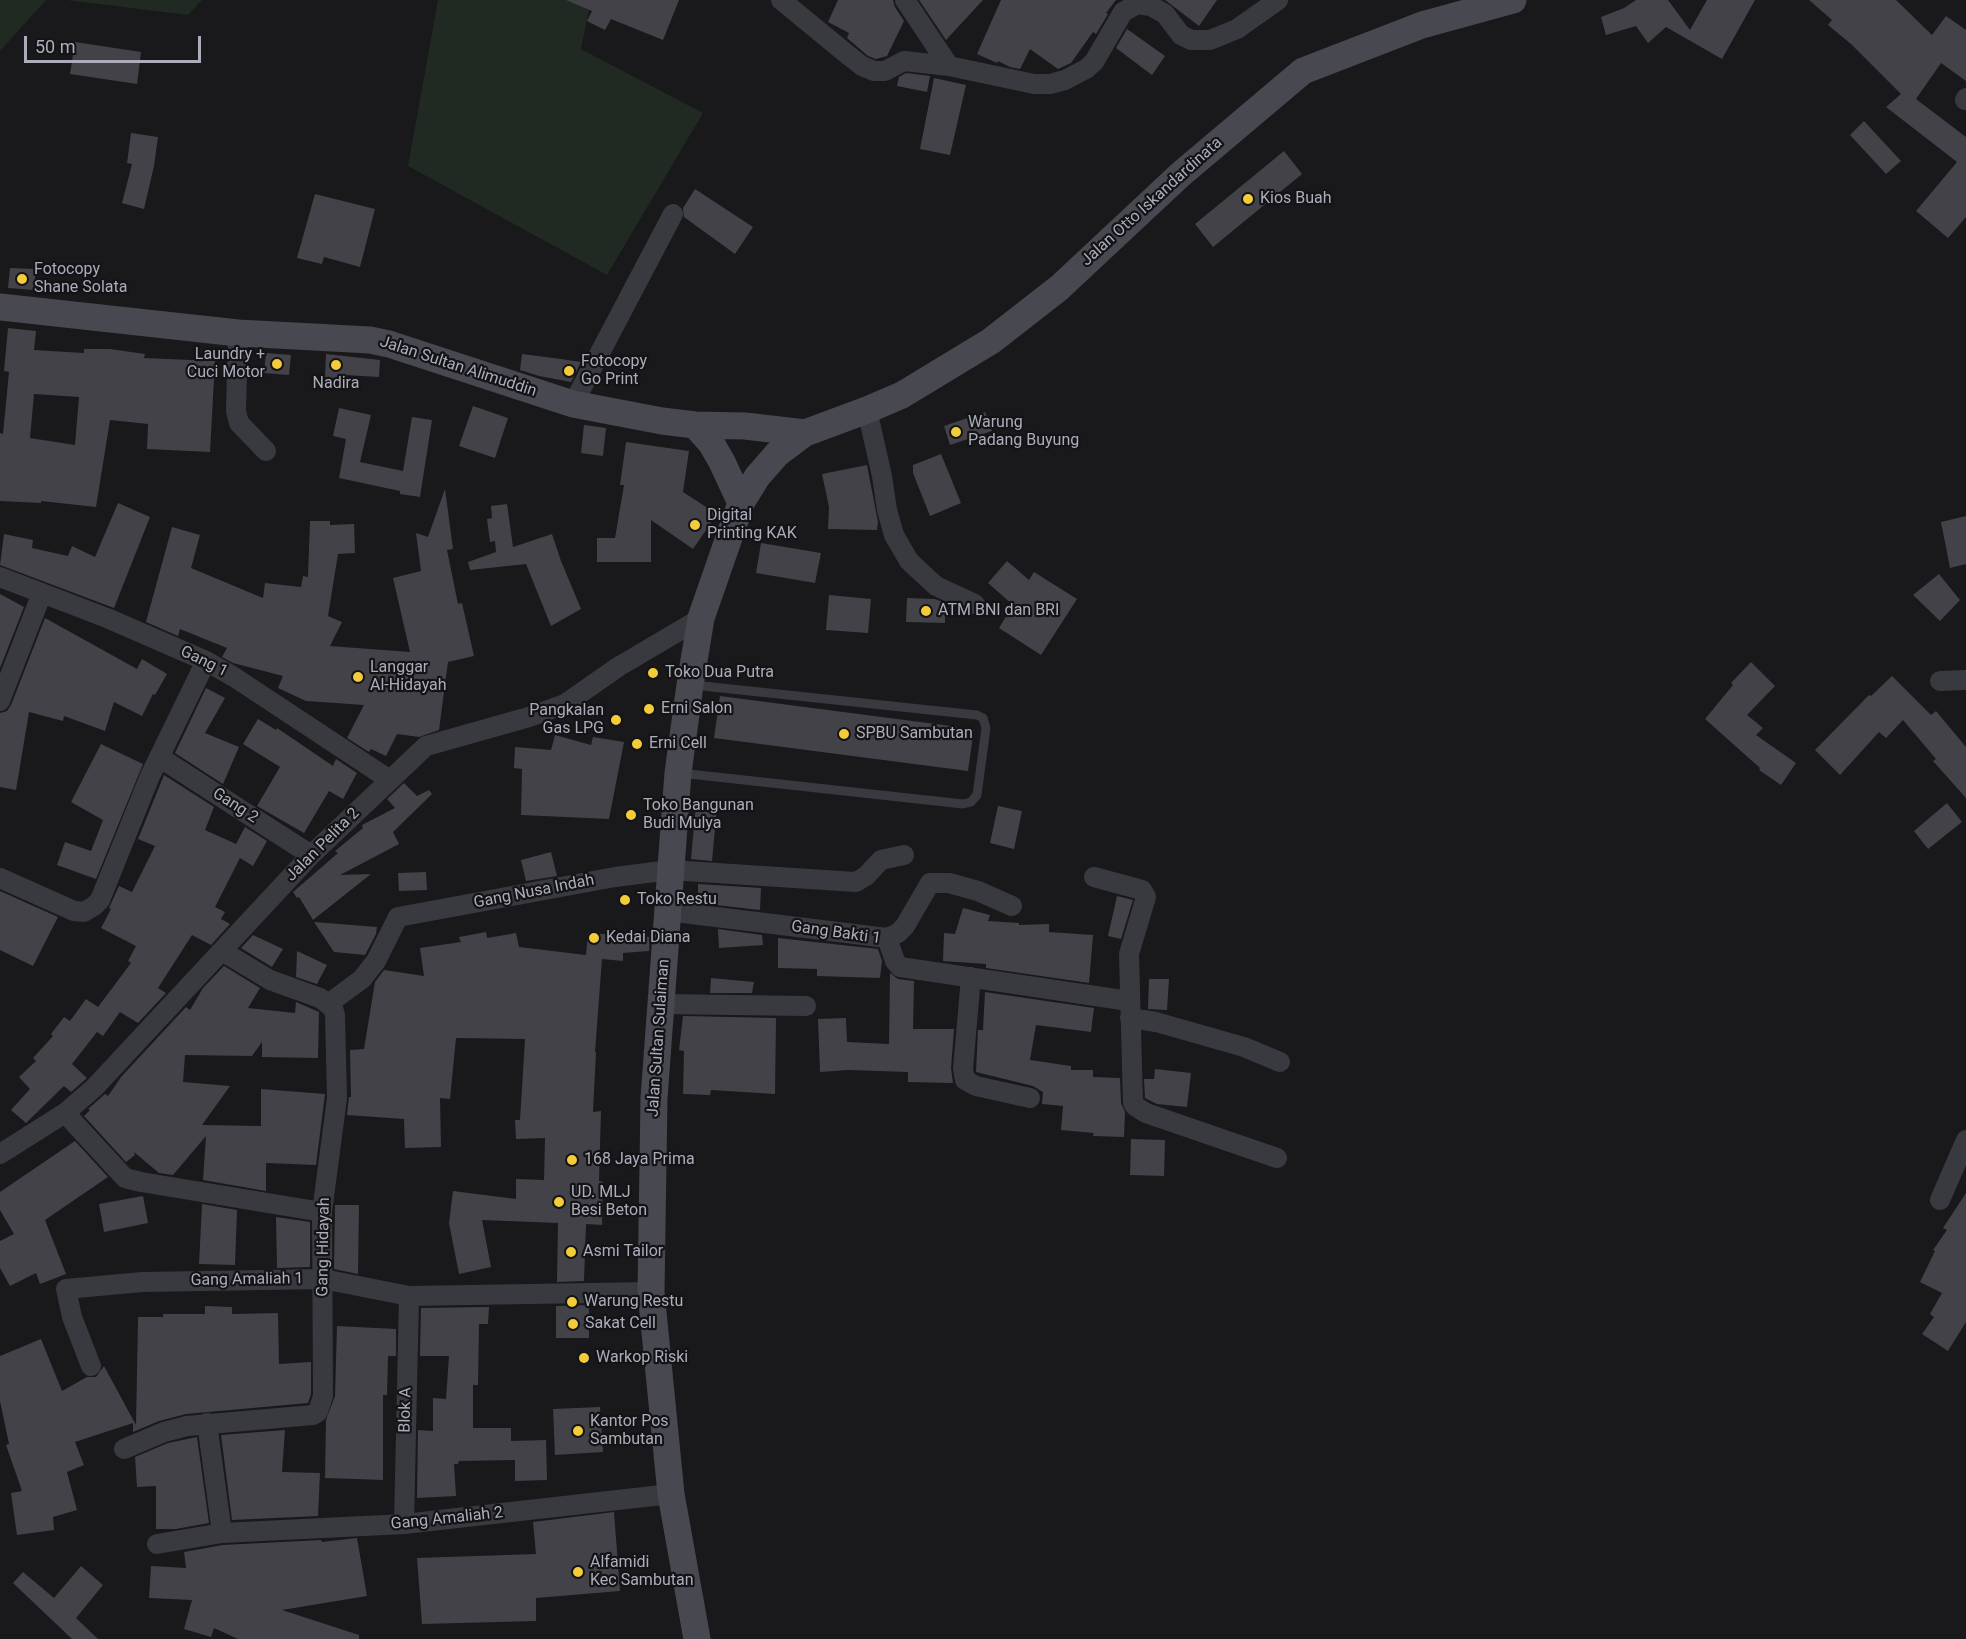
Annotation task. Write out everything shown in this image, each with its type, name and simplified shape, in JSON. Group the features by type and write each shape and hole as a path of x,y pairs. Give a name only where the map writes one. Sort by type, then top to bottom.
{"main road":[{"name":"Jalan Otto Iskandardinata","path":"805,433 902,395 991,341 1059,288 1189,167 1303,71 1394,35 1451,8 1513,0"},
{"name":"Jalan Sultan Alimuddin","path":"0,307 238,333 370,340 389,344 573,404 662,421 695,425 745,426 805,433"},
{"path":"695,425 711,443 741,503"},
{"name":"Jalan Sultan Sulaiman","path":"697,1639 671,1494 651,1292 654,1098 678,773 701,618 741,503 757,477 777,454 805,433"}],"street":[{"path":"781,0 862,66 874,70 885,70 904,61 949,66 1016,82 1050,84 1078,74 1094,62 1123,12 1130,6 1137,4 1151,6 1165,14 1181,35 1191,40 1210,40 1237,29 1278,0"},
{"path":"905,0 949,66"},
{"path":"573,404 673,214"},
{"path":"238,333 236,411 239,423 266,451"},
{"path":"867,410 882,476 886,510 894,535 909,561 936,586 975,604"},
{"name":"Gang 1","path":"0,577 107,618 206,661 390,780"},
{"path":"0,701 42,593"},
{"name":"Jalan Pelita 2","path":"0,1154 65,1113 94,1088 311,855 426,746 530,717 565,704 618,667 701,618"},
{"path":"0,878 74,911 84,912 100,900 159,758 206,661"},
{"path":"1940,681 1966,680"},
{"name":"Gang 2","path":"159,758 311,855"},
{"name":"Gang Nusa Indah","path":"328,1004 362,979 376,961 398,917 615,877 670,870 856,882 866,876 881,860 904,855"},
{"path":"1094,877 1142,890 1145,894 1145,901 1129,954 1133,1103 1146,1113 1277,1158"},
{"path":"887,938 898,933 905,926 930,883 949,883 978,891 1012,906"},
{"name":"Gang Bakti 1","path":"668,911 887,938 895,961 900,967 971,976 1130,1009 1156,1022 1233,1044 1280,1062"},
{"path":"222,951 270,980 320,998 328,1004"},
{"path":"971,976 963,1070 966,1080 976,1086 1030,1098"},
{"name":"Gang Hidayah","path":"124,1449 165,1432 207,1423 303,1416 318,1412 323,1396 322,1212 337,1098 335,1015 333,1008 328,1004"},
{"path":"661,1004 806,1006"},
{"path":"65,1113 125,1178 322,1212"},
{"path":"1940,1200 1966,1140"},
{"name":"Gang Amaliah 1","path":"91,1366 72,1317 66,1289 142,1282 323,1279 409,1296 651,1292"},
{"name":"Blok A","path":"404,1524 409,1296"},
{"path":"207,1423 222,1533"},
{"name":"Gang Amaliah 2","path":"157,1544 222,1533 404,1524 671,1494"}],"lane":[{"path":"678,773 963,804 971,802 977,795 986,728 983,718 977,715 690,685"}],"shaded area":[{"path":"0,0 46,0 0,51"},
{"path":"66,0 202,0 188,15"},
{"path":"438,0 591,0 581,49 703,113 607,275 408,166"}],"building":[{"path":"566,0 679,0 663,40 611,19 605,30 587,21 592,11"},
{"path":"838,0 893,0 904,21 887,56 876,59 868,56 847,38 849,33 828,22"},
{"path":"919,0 983,0 946,40"},
{"path":"1001,0 1116,0 1106,13 1108,14 1096,34 1093,32 1071,63 1058,69 1030,49 1020,69 998,61 997,63 977,54"},
{"path":"1165,0 1217,0 1199,26"},
{"path":"1636,0 1668,0 1690,30 1707,0 1755,0 1722,59 1666,27 1648,43 1636,26 1606,35 1601,17 1624,8"},
{"path":"1809,0 1896,0 1932,35 1946,16 1966,30 1966,81 1941,63 1916,99 1966,137 1966,217 1948,238 1916,211 1957,162 1886,107 1901,94 1851,44 1828,25 1832,20"},
{"path":"1127,29 1165,56 1152,75 1116,48"},
{"path":"75,42 141,52 137,84 70,74"},
{"path":"906,73 930,76 927,92 897,86 899,77"},
{"path":"934,78 966,85 950,155 920,149"},
{"path":"1864,121 1901,161 1886,174 1850,135"},
{"path":"131,133 158,137 144,209 122,203 132,164 127,163"},
{"name":"Kios Buah","path":"1284,151 1302,174 1213,247 1195,224"},
{"path":"695,189 753,227 735,254 684,217 683,208"},
{"path":"315,194 375,209 360,267 324,257 322,264 297,258"},
{"name":"Fotocopy Shane Solata","path":"10,268 36,269 34,290 8,288"},
{"path":"8,328 36,331 34,350 84,353 84,349 110,349 145,354 144,358 215,361 210,452 147,449 148,424 110,420 96,507 41,501 41,503 0,501 0,433 3,434 9,372 4,371","holes":["34,394 79,397 75,445 30,438"]},
{"name":"Laundry + Cuci Motor","path":"266,353 291,355 289,375 264,373"},
{"path":"326,354 380,360 379,377 345,375 345,380 325,378"},
{"path":"522,354 581,362 571,382 520,370"},
{"path":"473,406 508,418 495,458 459,446"},
{"path":"339,408 371,415 360,462 403,471 412,417 432,420 420,497 339,478 346,439 333,436"},
{"path":"985,412 992,431 950,445 944,426"},
{"path":"584,425 606,428 603,456 581,453"},
{"path":"626,442 689,451 683,492 717,514 693,549 651,520 651,562 597,562 597,538 615,538 624,485 620,485"},
{"path":"941,454 961,503 930,516 913,473 913,465"},
{"path":"867,465 878,522 877,530 828,529 829,507 822,474"},
{"path":"445,489 453,549 447,550 458,604 462,603 474,656 448,662 439,730 419,737 397,734 386,756 371,749 369,752 347,738 364,705 306,701 278,688 283,676 233,663 222,657 227,648 180,629 178,636 146,622 172,527 200,535 191,568 263,598 265,583 301,587 303,576 308,577 310,521 330,521 330,525 354,524 355,553 338,554 328,616 342,622 330,646 410,652 393,578 421,571 416,533 428,537"},
{"path":"118,503 150,517 114,608 0,565 4,534 33,540 32,548 68,556 72,546 95,557"},
{"path":"507,504 513,547 552,534 581,609 551,626 526,564 470,570 468,562 496,552 495,541 490,542 487,519 492,518 491,506"},
{"path":"1966,516 1966,564 1950,568 1941,522"},
{"path":"761,543 821,553 815,583 756,573"},
{"path":"1007,561 1029,580 1034,572 1077,599 1041,655 999,628 1013,605 988,583"},
{"path":"1939,574 1960,600 1940,621 1913,595"},
{"path":"0,594 24,607 0,668"},
{"path":"829,595 871,599 868,633 826,630"},
{"name":"ATM BNI dan BRI","path":"907,598 935,599 945,603 945,623 906,622"},
{"path":"45,618 137,669 142,659 167,674 155,695 153,694 142,716 114,702 105,731 64,716 63,721 29,712 16,790 0,787 0,713 7,711 11,705"},
{"path":"1751,662 1775,686 1747,715 1763,728 1756,735 1796,763 1781,785 1759,770 1760,768 1705,719 1733,685 1731,683"},
{"path":"1892,676 1931,715 1936,711 1966,747 1966,798 1933,761 1936,759 1903,720 1886,738 1879,732 1840,775 1815,750 1869,695 1871,696"},
{"path":"206,688 225,698 205,733 239,747 223,784 175,753"},
{"name":"SPBU Sambutan","path":"720,696 974,729 968,771 714,738"},
{"path":"258,719 276,730 277,728 333,766 336,759 357,773 343,799 329,791 304,833 257,806 280,767 243,744"},
{"path":"555,735 591,745 593,737 624,742 609,819 521,815 522,769 514,768 515,747 551,750"},
{"path":"101,744 143,764 96,879 57,865 65,842 91,851 103,820 71,802"},
{"path":"164,775 214,807 205,830 236,844 245,827 267,841 253,866 240,858 215,907 225,912 221,919 230,924 211,945 192,935 158,988 166,993 138,1023 120,1012 103,1036 97,1032 72,1064 87,1078 71,1092 64,1086 26,1123 11,1110 30,1089 19,1077 36,1061 33,1058 53,1036 51,1034 64,1017 70,1021 86,999 98,1007 131,963 128,961 136,946 101,928 119,886 132,892 155,846 138,839"},
{"path":"404,783 417,796 429,790 432,794 393,832 399,844 340,875 371,874 313,920 299,897 297,898 293,892 338,853 335,851 363,828 362,825 395,808 387,799"},
{"path":"1947,803 1962,822 1928,849 1914,831"},
{"path":"696,804 717,806 712,861 691,859"},
{"path":"998,806 1022,811 1014,849 990,843"},
{"path":"551,852 557,876 526,881 521,860"},
{"path":"426,872 427,890 399,891 398,873"},
{"path":"698,884 761,888 760,910 698,903"},
{"path":"0,891 58,917 33,966 0,950"},
{"path":"1117,896 1133,900 1121,939 1108,936"},
{"path":"963,908 990,915 988,921 1019,923 1019,925 1049,924 1049,932 1093,935 1089,983 986,968 986,964 943,961 944,933 955,934"},
{"path":"314,922 377,927 376,934 365,955 334,952"},
{"path":"718,929 762,935 763,945 719,948"},
{"path":"486,932 487,938 516,933 519,947 586,955 588,933 650,937 649,951 623,953 623,961 602,959 593,1112 601,1111 599,1181 603,1182 602,1225 586,1224 584,1281 557,1282 558,1223 482,1220 491,1267 459,1274 449,1223 453,1191 516,1199 516,1179 544,1180 545,1138 516,1139 515,1120 520,1120 525,1039 456,1038 450,1099 440,1098 441,1147 405,1148 404,1119 347,1115 349,1097 351,1097 350,1050 364,1049 375,982 384,970 424,976 420,948 461,942 459,937"},
{"path":"253,935 283,949 272,967 241,948"},
{"path":"778,938 878,949 882,961 880,978 817,976 817,969 778,968"},
{"path":"297,951 327,965 317,984 296,977"},
{"path":"224,966 260,988 248,1008 295,1013 296,1002 319,1012 318,1058 262,1057 262,1042 252,1056 185,1055 183,1082 230,1086 202,1125 261,1126 261,1089 325,1094 316,1165 266,1163 266,1191 203,1180 206,1136 173,1175 159,1173 134,1152 135,1155 126,1162 84,1116 90,1110 88,1109 105,1094 108,1096 121,1077 186,1007 190,1010 203,988"},
{"path":"890,973 898,979 914,981 913,1029 954,1029 951,1068 953,1083 908,1082 908,1072 848,1070 820,1072 818,1019 846,1018 847,1042 889,1044"},
{"path":"711,978 754,982 752,993 710,993"},
{"path":"1149,979 1169,979 1167,1010 1148,1009"},
{"path":"985,992 1094,1008 1091,1032 1036,1025 1030,1060 1071,1066 1071,1070 1093,1070 1093,1077 1120,1078 1121,1103 1125,1112 1124,1137 1093,1136 1094,1133 1061,1130 1063,1106 1042,1104 1043,1092 1033,1086 976,1072 978,1030 983,1030"},
{"path":"683,1016 776,1018 775,1094 711,1090 710,1095 683,1094 684,1051 679,1050"},
{"path":"1155,1069 1191,1073 1187,1107 1157,1104 1145,1098 1144,1079 1154,1079"},
{"path":"1131,1139 1165,1140 1164,1176 1130,1175"},
{"path":"75,1141 108,1177 45,1220 66,1274 40,1284 36,1273 10,1286 0,1268 0,1241 14,1234 0,1210 0,1192"},
{"path":"1966,1193 1966,1322 1948,1351 1922,1334 1934,1317 1930,1314 1942,1293 1920,1282 1935,1251 1933,1250 1947,1230 1943,1228"},
{"path":"143,1196 148,1223 104,1232 99,1204"},
{"path":"202,1204 237,1210 235,1265 199,1264"},
{"path":"335,1205 359,1205 358,1274 334,1269"},
{"path":"276,1217 310,1222 310,1267 277,1268"},
{"name":"Sakat Cell","path":"589,1305 589,1338 556,1338 556,1306"},
{"path":"205,1306 232,1307 232,1314 278,1313 279,1364 311,1362 311,1394 308,1403 186,1414 159,1421 133,1432 133,1423 75,1442 84,1465 67,1472 77,1510 53,1517 54,1530 17,1535 11,1493 22,1491 6,1445 9,1444 0,1401 0,1356 41,1339 62,1391 87,1377 96,1377 104,1366 136,1425 138,1317 163,1317 163,1314 205,1314"},
{"path":"489,1307 488,1324 479,1324 478,1385 473,1385 473,1428 511,1428 511,1441 546,1440 547,1480 515,1481 515,1460 459,1461 458,1464 454,1464 456,1496 417,1498 418,1430 433,1431 433,1398 446,1399 449,1356 420,1356 421,1308"},
{"path":"337,1326 396,1329 396,1356 388,1356 387,1395 383,1395 383,1480 325,1478 326,1420 335,1396"},
{"name":"Kantor Pos Sambutan","path":"600,1407 603,1452 555,1455 553,1409"},
{"path":"285,1430 282,1472 320,1473 318,1516 232,1520 221,1435"},
{"path":"197,1437 209,1523 176,1529 156,1529 156,1486 137,1487 135,1457 168,1443"},
{"path":"614,1512 620,1591 536,1598 536,1621 422,1624 417,1558 536,1554 533,1522"},
{"path":"357,1538 367,1596 282,1610 359,1635 359,1639 238,1639 214,1628 211,1637 184,1629 192,1600 149,1598 151,1566 186,1568 184,1552 223,1545 321,1540 322,1542"},
{"path":"81,1566 103,1585 76,1618 98,1639 72,1639 13,1583 23,1572 54,1598"}],"place":[{"name":"Kios Buah","path":"1248,199"},
{"name":"Fotocopy Shane Solata","path":"22,279"},
{"name":"Laundry + Cuci Motor","path":"277,364"},
{"name":"Nadira","path":"336,365"},
{"name":"Fotocopy Go Print","path":"569,371"},
{"name":"Warung Padang Buyung","path":"956,432"},
{"name":"Digital Printing KAK","path":"695,525"},
{"name":"ATM BNI dan BRI","path":"926,611"},
{"name":"Toko Dua Putra","path":"653,673"},
{"name":"Langgar Al-Hidayah","path":"358,677"},
{"name":"Erni Salon","path":"649,709"},
{"name":"Pangkalan Gas LPG","path":"616,720"},
{"name":"SPBU Sambutan","path":"844,734"},
{"name":"Erni Cell","path":"637,744"},
{"name":"Toko Bangunan Budi Mulya","path":"631,815"},
{"name":"Toko Restu","path":"625,900"},
{"name":"Kedai Diana","path":"594,938"},
{"name":"168 Jaya Prima","path":"572,1160"},
{"name":"UD. MLJ Besi Beton","path":"559,1202"},
{"name":"Asmi Tailor","path":"571,1252"},
{"name":"Warung Restu","path":"572,1302"},
{"name":"Sakat Cell","path":"573,1324"},
{"name":"Warkop Riski","path":"584,1358"},
{"name":"Kantor Pos Sambutan","path":"578,1431"},
{"name":"Alfamidi Kec Sambutan","path":"578,1572"}]}
